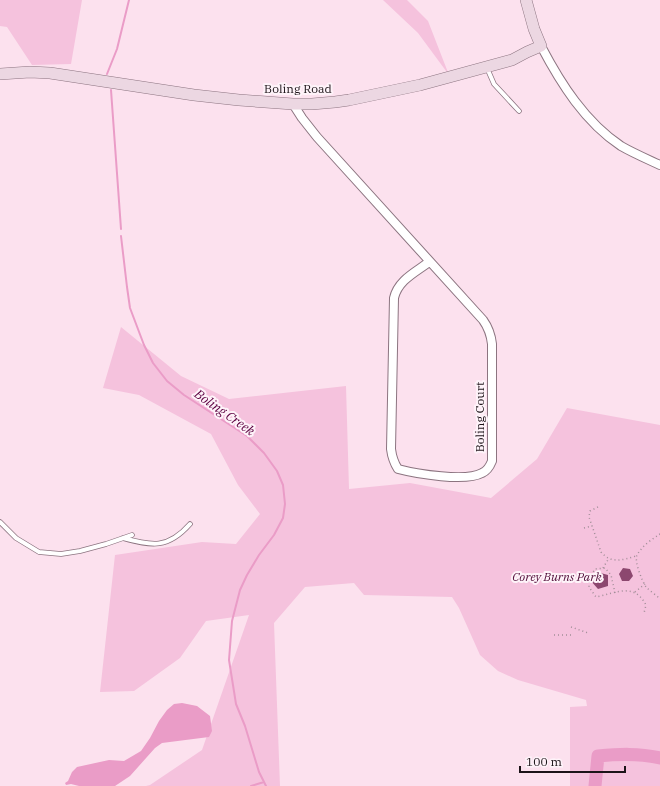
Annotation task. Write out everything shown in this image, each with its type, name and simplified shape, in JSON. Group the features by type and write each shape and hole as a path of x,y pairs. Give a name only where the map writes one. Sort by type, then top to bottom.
{"street":[{"path":"526,0 534,29 541,46 565,88 574,100 592,121 613,140 660,165"},
{"name":"Boling Road","path":"0,74 30,72 50,73 194,95 239,100 293,104 335,102 420,85 487,68 512,60 541,46"},
{"name":"Boling Court","path":"293,104 317,137 487,326 491,339 492,461 486,471 472,477 417,474 398,469 392,455 391,434 394,298 400,284 429,262"}],"lane":[{"path":"487,68 494,84 518,111"},
{"path":"0,522 16,538 39,552 61,554 80,551 106,544 132,534"},
{"path":"122,538 144,543 164,543 180,534 190,524"}],"path":[{"path":"598,507 590,511 589,517 601,552 605,557 616,560 636,556 652,538 660,534"},
{"path":"584,528 592,526"},
{"path":"636,556 636,562 644,584 660,600"},
{"path":"603,568 609,558"},
{"path":"615,592 611,575 605,568 595,569 590,579 589,587 596,597 615,592 632,591 643,599 646,605 644,613"},
{"path":"634,592 644,584"},
{"path":"571,627 588,633"},
{"path":"554,635 572,635"}],"green space":[{"path":"0,0 82,0 71,64 32,65 7,27 0,26"},
{"path":"383,0 407,0 428,21 449,75 418,33"},
{"name":"Corey Burns Park","path":"121,327 181,376 229,399 346,386 349,489 410,483 491,498 537,459 567,408 660,425 660,786 570,786 570,707 587,706 586,700 518,680 498,671 480,655 459,608 452,597 364,595 354,583 305,587 274,623 280,786 146,786 150,785 202,750 249,615 206,621 180,658 134,691 100,692 115,555 202,542 236,544 260,514 238,485 211,434 139,395 103,388"}],"shaded area":[{"path":"182,703 197,706 210,716 212,731 209,737 162,743 155,748 130,776 115,786 66,785 65,783 77,767 109,760 124,761 141,751 167,710 174,704"}],"building":[{"path":"623,568 630,569 633,576 629,581 622,581 619,574"},
{"path":"597,572 608,575 608,586 598,589 591,581"}],"waterway":[{"name":"Boling Creek","path":"107,74 117,49 129,0"},
{"name":"Boling Creek","path":"111,90 121,229"},
{"name":"Boling Creek","path":"121,236 130,308 144,345 153,363 167,381 184,395 247,436 264,453 277,471 283,485 285,504 283,518 274,535 259,555 247,575 240,590 232,621 229,660 236,704 245,726 259,772 266,786"},
{"path":"595,786 598,756 629,754 660,758"},
{"path":"251,786 264,782"}]}
